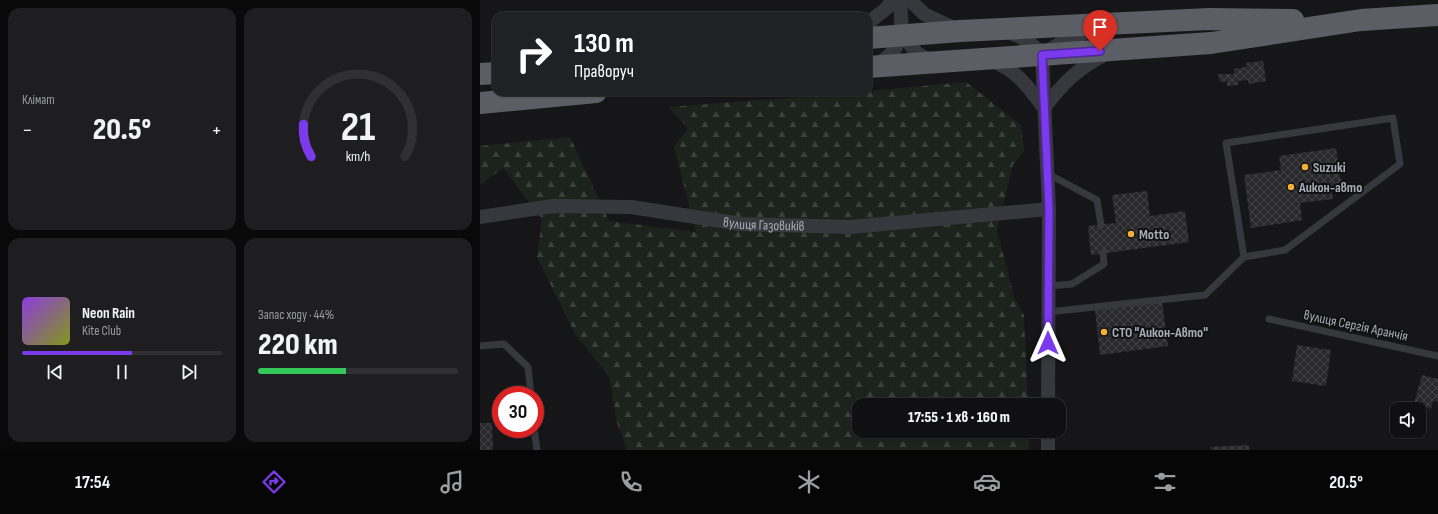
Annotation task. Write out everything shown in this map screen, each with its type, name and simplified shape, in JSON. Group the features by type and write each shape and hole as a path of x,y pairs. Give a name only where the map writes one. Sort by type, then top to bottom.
{"highway":[{"path":"872,38 960,31 1209,19 1361,20 1438,15"},
{"path":"872,67 1211,43 1361,20"},
{"path":"480,74 492,73"},
{"path":"480,103 554,96"}],"street":[{"path":"872,20 887,8 892,0"},
{"path":"872,66 894,51 902,35 900,0"},
{"path":"910,0 924,14 960,31"},
{"path":"1042,55 1061,43 1104,25"},
{"path":"1000,29 1026,40 1036,47 1042,55 1049,209 1048,398"},
{"path":"902,35 916,53 934,62"},
{"path":"1044,108 1076,71 1115,50"},
{"path":"986,59 1003,65 1015,73 1027,85 1044,108"},
{"name":"вулиця Газовиків","path":"480,217 553,206 631,207 741,224 850,227 1049,209"},
{"path":"1048,438 1048,450"}],"lane":[{"path":"1048,312 1205,295 1244,257 1285,250 1400,164 1394,118 1226,143 1244,257"},
{"path":"1048,174 1097,200 1101,225"},
{"path":"1048,286 1072,284 1104,264 1103,253"},
{"name":"вулиця Сергія Аранчія","path":"1269,319 1438,356"},
{"path":"480,346 504,344 528,367 530,386"},
{"path":"535,438 537,450"}],"green space":[{"path":"966,82 1021,125 1024,151 1013,165 997,230 1014,297 1024,315 1028,398 852,398 852,438 1029,438 1029,450 627,450 617,423 609,376 575,334 537,257 542,219 503,168 480,185 480,146 570,137 609,221 696,232 674,147 688,128 668,107 815,96 872,96 872,91"}],"building":[{"path":"1263,61 1266,81 1248,84 1248,80 1238,81 1238,85 1227,86 1227,81 1220,82 1218,74 1234,74 1234,69 1247,67 1246,63"},
{"name":"Аикон-авто","path":"1336,148 1342,187 1331,188 1333,199 1300,203 1302,220 1251,228 1244,175 1281,170 1279,156"},
{"path":"1147,191 1150,216 1185,211 1189,242 1091,255 1088,226 1116,223 1112,195"},
{"path":"1162,302 1168,346 1100,355 1095,310"},
{"path":"1297,345 1331,350 1326,386 1292,381"},
{"path":"1422,375 1438,379 1438,402 1433,401 1431,409 1426,408 1426,402 1415,402"},
{"path":"480,423 492,423 493,450 480,450"},
{"path":"1249,445 1249,450 1211,450 1210,447"}],"place":[{"name":"Suzuki","path":"1305,167"},
{"name":"Аикон-авто","path":"1291,187"},
{"name":"Motto","path":"1131,234"},
{"name":"СТО \"Аикон-Авто\"","path":"1104,332"}],"route":[{"path":"1048,343 1049,209 1042,55 1100,51"}]}
